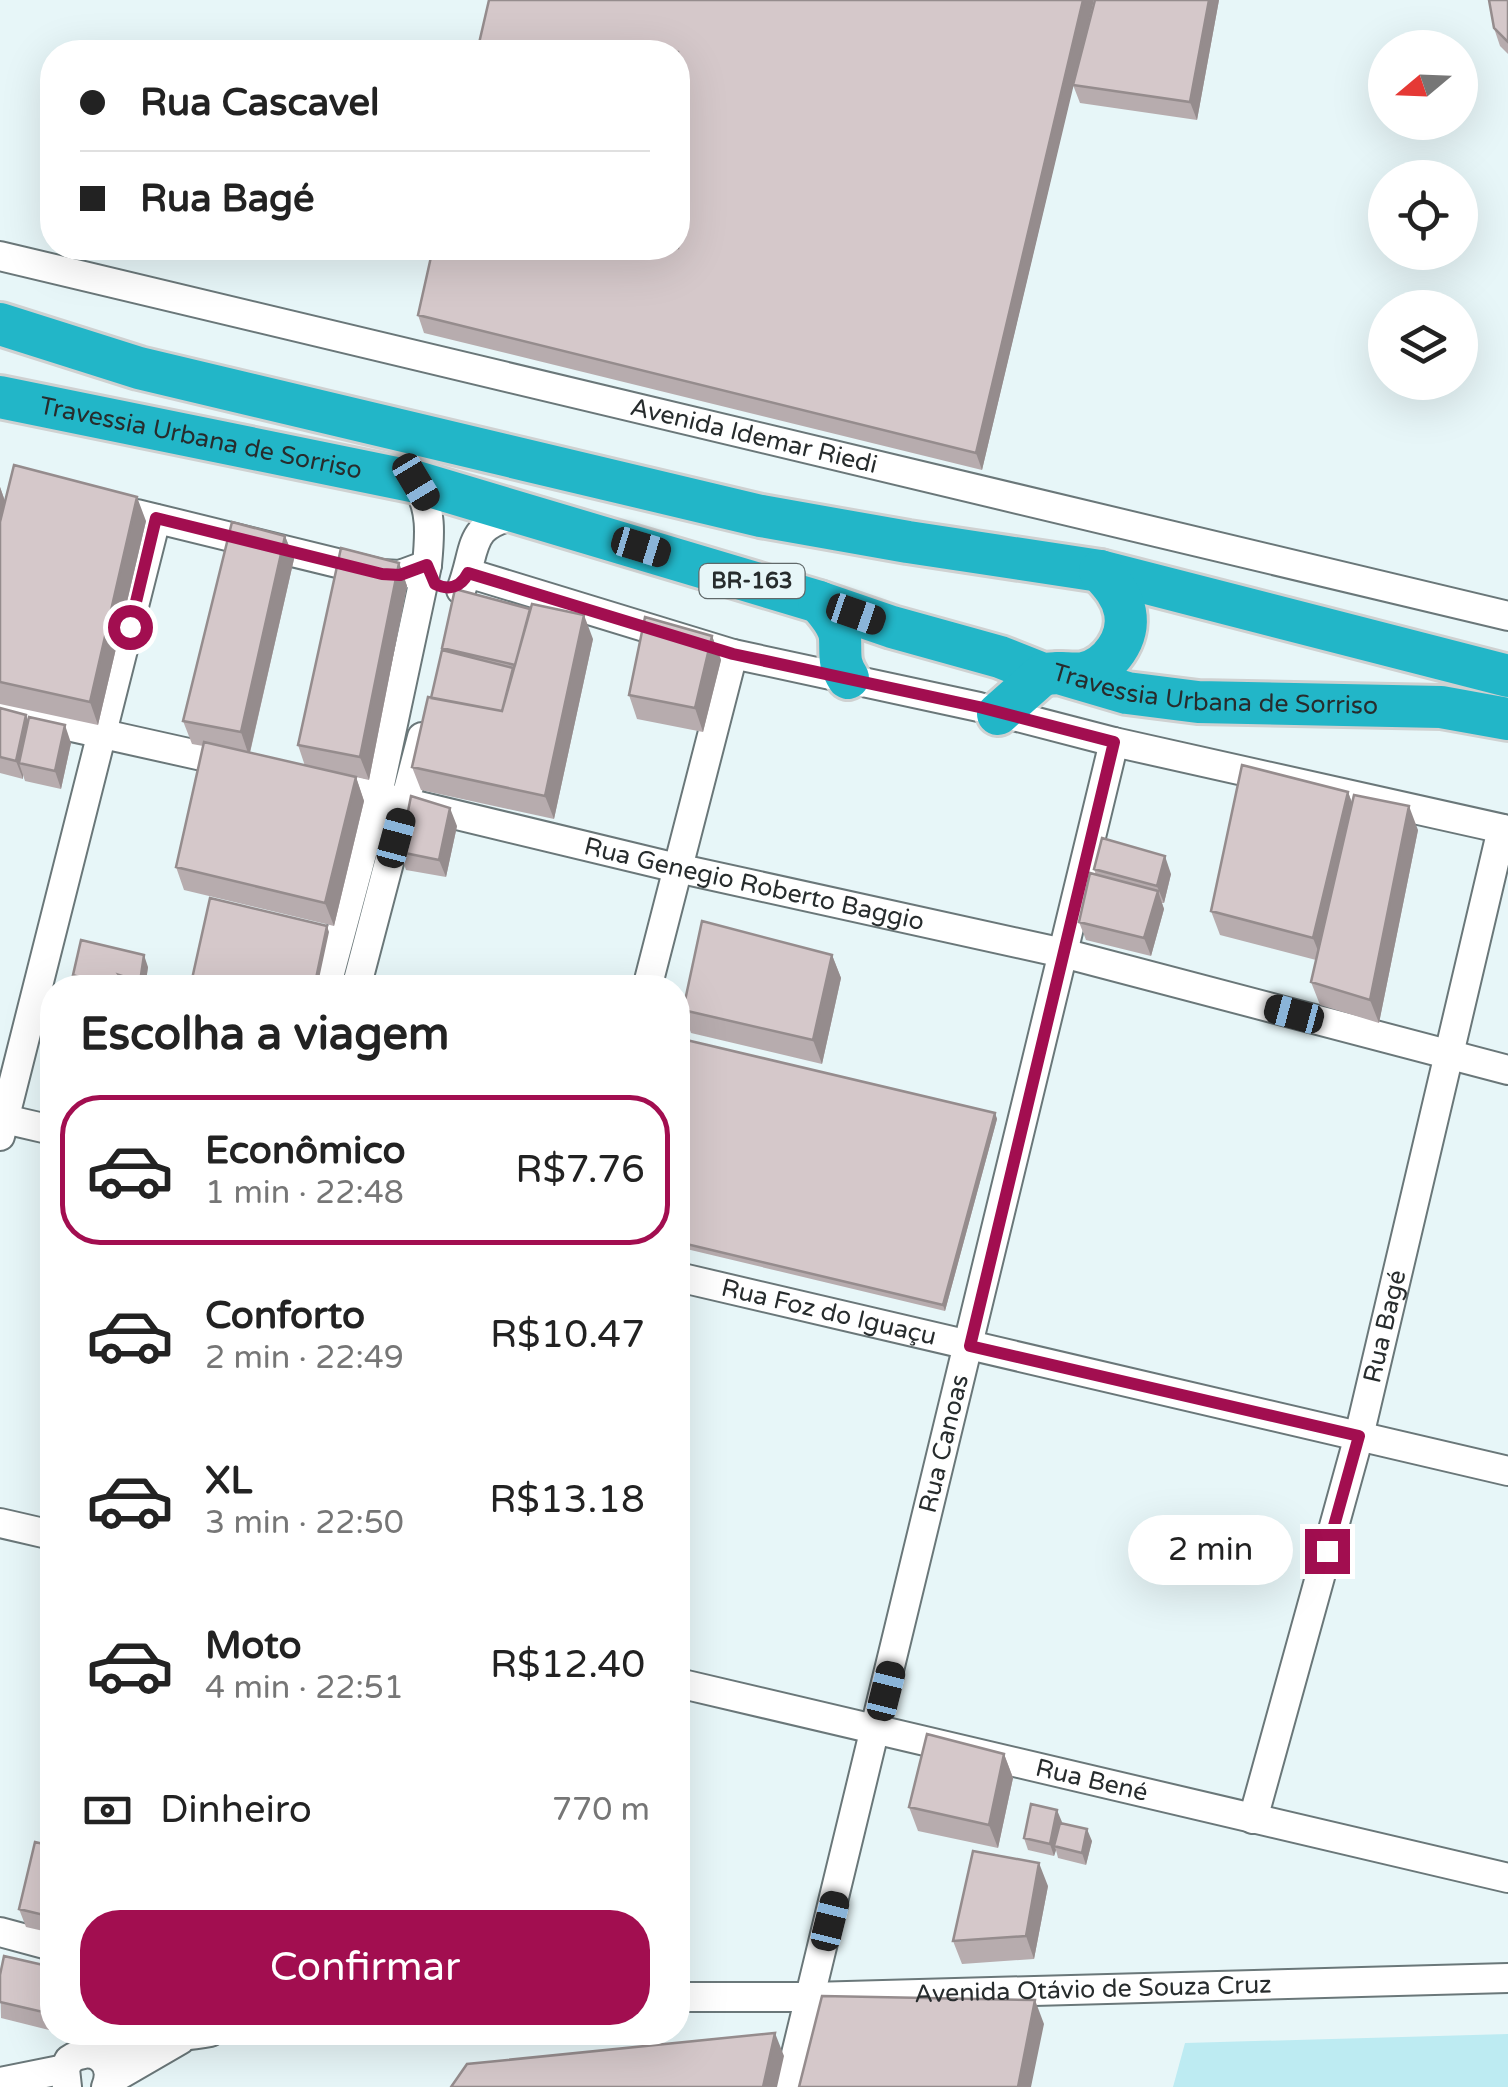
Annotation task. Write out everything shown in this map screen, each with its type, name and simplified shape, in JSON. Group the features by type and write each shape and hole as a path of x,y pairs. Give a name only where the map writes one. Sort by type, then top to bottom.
{"highway":[{"name":"Travessia Urbana de Sorriso","path":"0,324 139,368 762,516 1100,571 1508,676"},
{"name":"Travessia Urbana de Sorriso","path":"0,397 416,482 526,512 892,627 1127,693 1198,702 1441,707 1508,719"},
{"path":"998,714 1051,674 1085,673 1108,661 1122,639 1126,614 1116,589 1100,571"},
{"path":"820,602 840,637 840,664 848,678"}],"street":[{"name":"Avenida Idemar Riedi","path":"0,256 1508,616"},
{"path":"329,975 378,794 427,565 427,501 416,482"},
{"path":"104,506 382,574 400,575 427,565 438,548 452,547 467,559 468,573"},
{"path":"451,616 468,573 471,546 482,529 498,518 526,512"},
{"path":"40,975 156,518"},
{"path":"468,573 733,654 1505,830"},
{"path":"650,975 733,654"},
{"path":"359,975 429,708"},
{"path":"0,710 268,770"},
{"name":"Rua Canoas","path":"788,2087 1114,742"},
{"name":"Rua Genegio Roberto Baggio","path":"305,778 677,868 1063,952 1508,1070"},
{"name":"Rua Bagé","path":"1253,1818 1359,1436 1505,830"},
{"path":"40,975 1,1124 40,1129"},
{"name":"Rua Foz do Iguaçu","path":"690,1280 1508,1471"},
{"path":"0,1522 40,1532"},
{"name":"Rua Bené","path":"690,1686 1508,1878"},
{"path":"0,1932 40,1943"},
{"name":"Avenida Otávio de Souza Cruz","path":"690,1997 1508,1978"},
{"path":"0,2082 90,2062 123,2045"}],"shaded area":[{"path":"1508,2034 1508,2087 1173,2087 1185,2043"}],"building":[{"path":"489,0 1083,0 976,453 418,315 430,260 690,260 690,40 480,40"},
{"path":"1095,0 1209,0 1190,102 1073,85"},
{"path":"1489,0 1508,0 1508,42 1494,28"},
{"path":"14,465 137,497 90,702 0,682 0,522"},
{"path":"232,522 285,536 241,732 183,721"},
{"path":"341,548 399,563 360,757 298,745"},
{"path":"455,589 530,609 515,665 442,648"},
{"path":"532,604 584,615 545,796 412,767 428,697 502,711"},
{"path":"645,617 712,636 695,708 629,695"},
{"path":"442,650 513,668 502,711 431,698"},
{"path":"0,708 26,715 16,761 0,757"},
{"path":"29,717 65,725 55,771 19,763"},
{"path":"204,742 356,777 325,903 176,867"},
{"path":"1242,765 1348,792 1313,938 1211,911"},
{"path":"1354,795 1409,806 1370,1000 1311,982"},
{"path":"411,796 450,808 439,860 400,852"},
{"path":"1102,838 1165,856 1157,886 1094,869"},
{"path":"1090,873 1158,891 1144,938 1079,922"},
{"path":"210,898 327,926 317,975 193,975"},
{"path":"702,921 832,955 813,1040 690,1012 690,977"},
{"path":"81,940 144,955 141,975 73,975"},
{"path":"690,1041 995,1113 943,1305 690,1245"},
{"path":"927,1734 1004,1754 989,1825 909,1807"},
{"path":"1031,1804 1057,1810 1050,1844 1024,1838"},
{"path":"1060,1823 1087,1829 1082,1853 1054,1846"},
{"path":"35,1842 40,1843 40,1914 19,1909"},
{"path":"973,1851 1039,1863 1026,1936 953,1941"},
{"path":"4,1956 40,1964 40,2011 0,2002"},
{"path":"822,1996 1035,2000 1018,2087 799,2087"},
{"path":"775,2033 763,2087 451,2087 467,2064 690,2045 690,2042"}],"route":[{"path":"130,627 156,518 382,574 400,575 427,565 430,578 441,587 460,584 468,573 733,654 979,707 1114,742 970,1346 1359,1436 1327,1551"}]}
